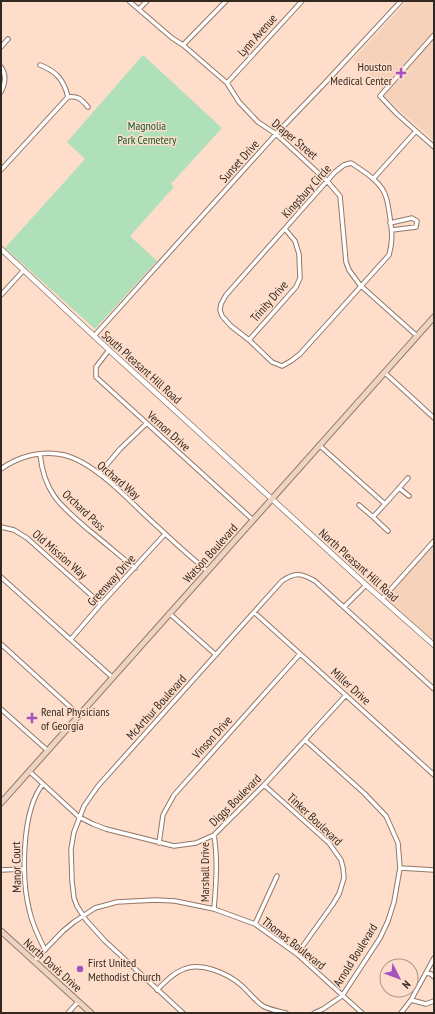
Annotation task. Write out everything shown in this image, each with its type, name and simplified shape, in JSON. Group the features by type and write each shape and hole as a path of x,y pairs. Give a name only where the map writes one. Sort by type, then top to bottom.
{"main road":[{"name":"Watson Boulevard","path":"1,803 252,519 434,317"},
{"name":"North Davis Drive","path":"1,931 91,1013"}],"street":[{"name":"Draper Street","path":"129,1 227,83 239,102 258,122 276,134 328,182 340,196 346,262 349,270 360,285 417,336"},
{"path":"138,9 147,1"},
{"path":"183,45 226,1"},
{"name":"Lynn Avenue","path":"227,83 302,1"},
{"name":"Sunset Drive","path":"94,336 276,134 401,1"},
{"path":"434,36 380,96 386,104 434,147"},
{"path":"1,46 8,39"},
{"path":"40,65 55,73 65,85 68,96"},
{"path":"1,67 5,82 1,92"},
{"path":"1,170 68,96 76,96 88,107"},
{"path":"373,179 416,130"},
{"name":"Kingsbury Circle","path":"351,163 373,179 386,196 392,230 392,244 389,255 360,285 300,354 282,366 272,362 249,340 231,326 222,316 220,310 221,304 226,295 328,182 335,172 344,165 351,163"},
{"path":"390,223 412,218 417,221 416,227 392,230"},
{"name":"Trinity Drive","path":"249,340 296,287 300,278 299,254 295,241 285,229"},
{"name":"South Pleasant Hill Road","path":"1,249 271,498"},
{"path":"1,295 24,270"},
{"name":"Vernon Drive","path":"109,350 96,367 96,377 252,519"},
{"path":"384,372 434,418"},
{"path":"99,474 120,449 146,424"},
{"path":"319,445 385,504"},
{"name":"Orchard Way","path":"1,469 22,457 40,454 56,453 65,455 83,463 116,487 165,534 207,571"},
{"name":"Orchard Pass","path":"40,454 41,469 46,482 60,504 134,568"},
{"path":"373,518 408,478"},
{"path":"399,488 409,496"},
{"name":"North Pleasant Hill Road","path":"271,498 434,645"},
{"path":"359,505 388,531"},
{"name":"Old Mission Way","path":"1,527 14,530 27,538 101,604"},
{"name":"Greenway Drive","path":"71,639 165,534"},
{"path":"382,598 434,541"},
{"name":"McArthur Boulevard","path":"182,1013 105,941 83,916 74,898 70,864 71,849 79,817 84,806 98,786 255,613 282,581 292,575 304,575 315,581 434,689"},
{"path":"2,580 71,639 112,677"},
{"path":"344,607 366,585"},
{"path":"169,613 216,655"},
{"name":"Miller Drive","path":"255,613 434,775"},
{"path":"1,644 79,715"},
{"name":"Vinson Drive","path":"159,843 163,814 174,795 300,654"},
{"name":"Diggs Boulevard","path":"29,771 79,817 106,829 159,843 182,846 196,843 214,835 264,785 346,695"},
{"path":"1,708 47,750"},
{"name":"Arnold Boulevard","path":"305,740 364,793 386,816 398,843 400,868 394,902 384,929 368,957 342,996 323,1009 314,1013"},
{"name":"Manor Court","path":"44,784 37,794 29,818 25,842 24,869 30,913 34,927 45,950"},
{"name":"Tinker Boulevard","path":"264,785 329,843 341,860 343,868 344,878 339,894 297,954"},
{"name":"Marshall Drive","path":"214,835 216,857 214,909"},
{"path":"400,868 434,870"},
{"path":"1,870 24,869"},
{"path":"255,924 276,876"},
{"name":"Thomas Boulevard","path":"34,961 63,931 95,908 108,904 129,901 175,901 214,909 255,924 297,954 362,1013"},
{"path":"401,1013 411,1000 434,958"},
{"path":"157,990 176,973 185,968 198,967 217,971 232,978 262,1005 270,1009 286,1013"},
{"path":"426,973 431,974 434,977"},
{"path":"411,1000 426,1004 434,1001"},
{"path":"68,1013 78,1002"}],"shaded area":[{"name":"Houston Medical Center","path":"407,1 434,1 434,141 379,91 383,86 353,60"},
{"path":"434,544 434,642 385,599"}],"green space":[{"name":"Magnolia Park Cemetery","path":"143,55 222,128 171,184 174,187 130,236 157,261 95,329 5,248 85,159 67,142"}],"place":[{"name":"Houston Medical Center","path":"401,73"},
{"name":"Renal Physicians of Georgia","path":"32,718"},
{"name":"First United Methodist Church","path":"80,969"}]}
